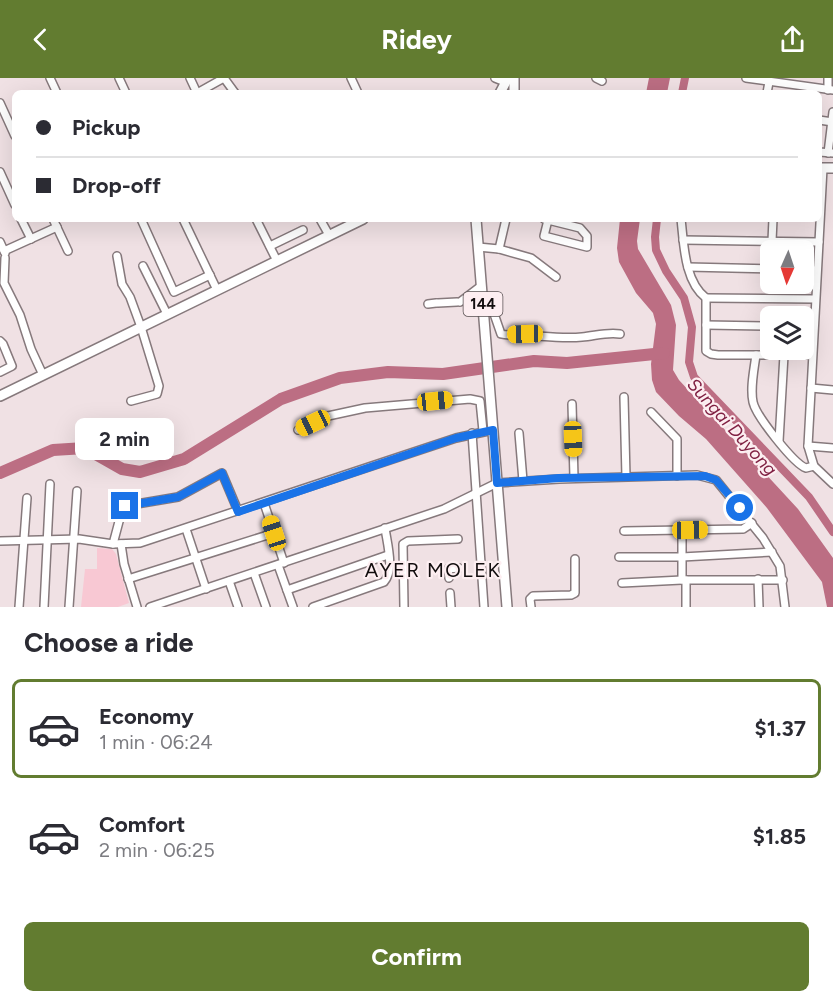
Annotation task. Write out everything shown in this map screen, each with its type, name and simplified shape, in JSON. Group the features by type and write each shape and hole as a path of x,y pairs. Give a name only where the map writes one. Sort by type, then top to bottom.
{"main road":[{"path":"0,396 357,222"},
{"name":"144","path":"477,222 507,607"}],"street":[{"path":"202,90 224,78 232,90"},
{"path":"495,78 510,79"},
{"path":"746,78 830,90 828,78"},
{"path":"768,90 769,82"},
{"path":"0,103 3,120"},
{"path":"830,153 833,112"},
{"path":"0,172 12,198"},
{"path":"22,222 31,239"},
{"path":"54,222 68,251"},
{"path":"145,222 174,292 210,275"},
{"path":"184,222 218,290"},
{"path":"258,222 277,261"},
{"path":"322,222 329,235"},
{"path":"499,249 505,222"},
{"path":"546,222 544,236 587,247 587,236 580,228 554,222"},
{"path":"681,222 688,267 697,289 706,298 814,298"},
{"path":"772,240 773,222"},
{"path":"814,306 820,222"},
{"path":"5,254 57,227"},
{"path":"270,246 303,230"},
{"path":"683,240 760,241"},
{"path":"0,242 5,254 4,283 20,315 31,349 43,375"},
{"path":"814,242 819,242"},
{"path":"478,247 499,249 531,258 556,277"},
{"path":"117,256 122,284 130,297 141,327 159,386 157,394 131,401"},
{"path":"143,266 166,315"},
{"path":"688,267 760,269"},
{"path":"434,303 459,302 481,286"},
{"path":"706,298 706,351 711,354 760,355"},
{"path":"483,303 492,308 498,329 504,335 525,334 553,338 583,337 610,332 620,334"},
{"path":"706,325 760,326"},
{"path":"0,340 12,366 0,372"},
{"path":"756,355 753,404 756,410 800,466 806,468 814,466"},
{"path":"779,441 784,360"},
{"path":"811,360 808,446 814,466 833,484"},
{"path":"810,388 833,390"},
{"path":"624,397 626,477"},
{"path":"298,430 328,416 365,408 449,399 476,399 481,404 483,431"},
{"path":"572,404 574,478"},
{"path":"651,412 677,440 677,476"},
{"path":"0,541 73,540 117,544 140,543 472,433 493,430"},
{"path":"472,433 484,607"},
{"path":"519,433 523,481"},
{"path":"808,446 833,448"},
{"path":"138,607 117,544 121,514 125,506 178,497 222,473 238,512"},
{"path":"823,475 833,475"},
{"path":"150,607 444,508 497,483 574,478 705,476 716,480 752,523 772,552 780,566 785,607"},
{"path":"44,607 50,484"},
{"path":"69,607 77,491"},
{"path":"19,607 27,498"},
{"path":"264,503 293,607"},
{"path":"624,531 743,529 752,523"},
{"path":"313,607 384,582 389,577 385,528"},
{"path":"186,529 206,589"},
{"path":"682,530 686,607"},
{"path":"128,579 274,533"},
{"path":"404,607 403,544 408,541 458,539"},
{"path":"619,557 772,552"},
{"path":"287,590 388,555"},
{"path":"531,607 531,597 571,595 575,592 575,559"},
{"path":"449,578 448,569 459,568"},
{"path":"255,573 266,607"},
{"path":"758,579 759,607"},
{"path":"622,583 684,580 783,580"},
{"path":"230,581 238,607"},
{"path":"450,593 451,607"},
{"path":"180,597 183,607"}],"shaded area":[{"path":"649,78 670,78 668,90 647,90"},
{"name":"Sungai Duyong","path":"620,222 640,222 638,249 671,305 676,325 673,370 679,380 798,509 833,558 833,607 827,607 822,582 767,508 706,439 656,392 652,380 651,364 656,324 653,313 636,293 619,262 617,248"},
{"path":"97,548 112,549 116,554 129,603 118,607 81,607 85,569 97,569"}],"waterway":[{"path":"683,90 685,78"},
{"path":"657,222 656,250 666,271 684,298 692,327 689,362 694,377 809,497 833,532"},
{"path":"0,473 53,450 85,448 122,469 140,472 184,459 281,399 340,378 388,372 443,374 534,361 567,363 664,353"}],"district":[{"name":"AYER MOLEK","path":"433,570"}],"route":[{"path":"125,506 178,497 222,473 238,512 456,438 493,430 497,483 559,478 697,475 716,480 740,508"}]}
